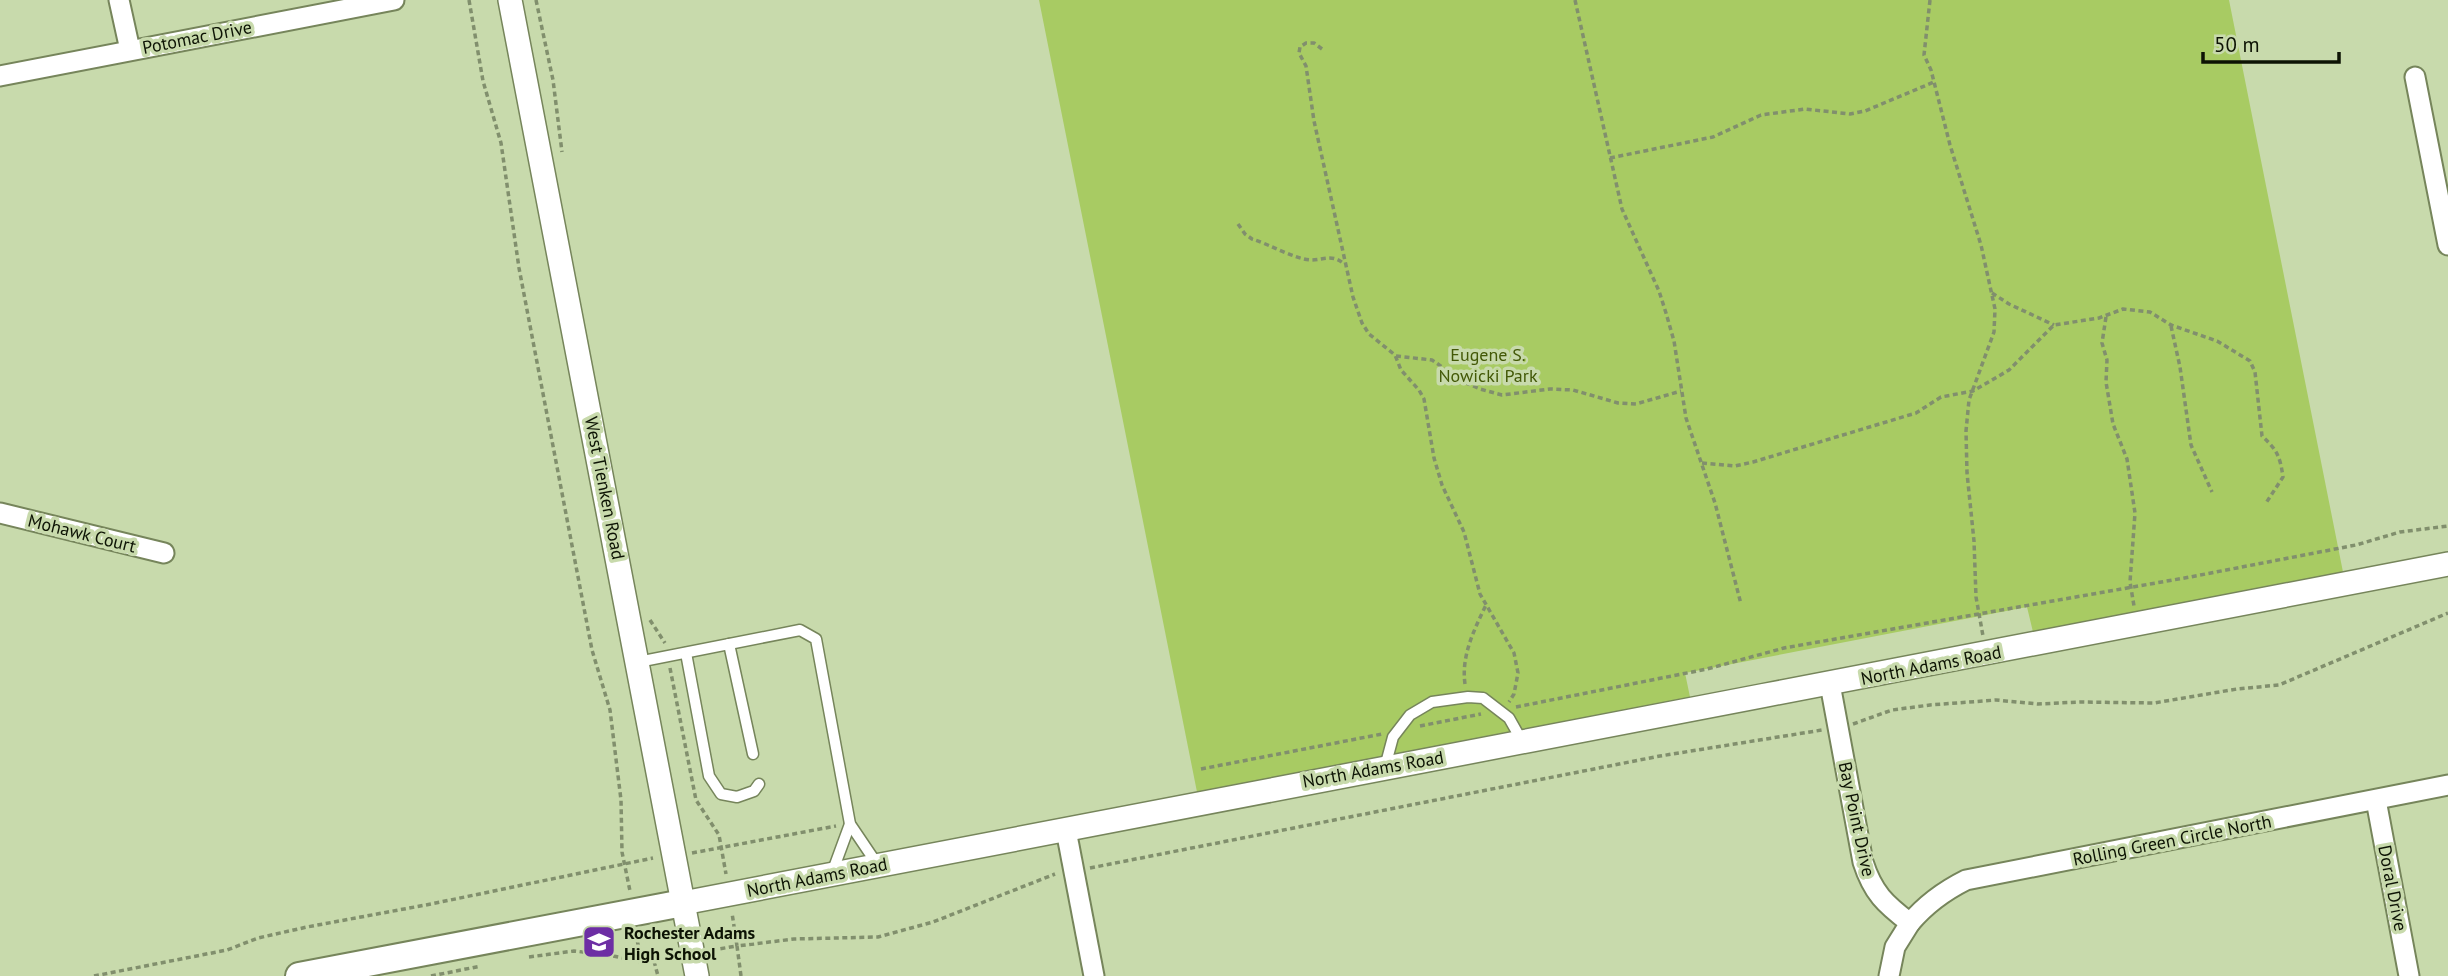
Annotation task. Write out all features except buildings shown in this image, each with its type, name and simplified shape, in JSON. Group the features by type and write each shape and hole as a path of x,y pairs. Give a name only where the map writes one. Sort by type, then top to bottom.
{"main road":[{"name":"North Adams Road","path":"306,975 683,903"}],"street":[{"path":"119,0 130,50"},
{"name":"Potomac Drive","path":"0,76 394,0"},
{"name":"West Tienken Road","path":"510,0 697,976"},
{"path":"2415,77 2448,245"},
{"name":"Mohawk Court","path":"0,513 164,553"},
{"name":"North Adams Road","path":"683,903 1260,790 1830,684 2448,564"},
{"name":"Bay Point Drive","path":"1830,684 1863,862 1870,883 1885,904 1910,923"},
{"name":"Rolling Green Circle North","path":"1910,923 1922,909 1944,892 1966,880 2448,786"},
{"name":"Doral Drive","path":"2376,800 2409,976"},
{"path":"1066,830 1094,976"},
{"path":"1889,976 1895,947 1910,923"}],"lane":[{"path":"638,662 800,630 816,639 850,824 877,864"},
{"path":"729,644 753,754"},
{"path":"686,653 709,776 721,794 737,797 754,791 759,784"},
{"path":"1385,767 1393,737 1410,715 1432,702 1468,697 1483,698 1509,718 1522,741"},
{"path":"832,873 850,824"}],"path":[{"path":"469,0 483,81 501,143 520,268 586,619 610,710 620,792 624,863"},
{"path":"536,0 553,80 563,162"},
{"path":"1575,0 1622,209 1663,302 1674,341 1686,418 1715,502 1741,604"},
{"path":"1930,0 1924,55 1981,245 1995,309 1994,332 1969,400 1966,431 1978,613 1986,654"},
{"path":"1322,49 1314,43 1306,43 1300,47 1299,52 1307,66 1314,121 1331,191 1344,264 1362,323 1369,334 1395,355 1401,370 1424,399 1434,458 1442,485 1464,532 1480,594 1514,653 1518,673 1514,694 1501,711"},
{"path":"1610,158 1713,137 1761,115 1805,110 1850,114 1865,111 1934,82"},
{"path":"1238,224 1252,239 1301,258 1311,260 1330,257 1339,259 1344,264"},
{"path":"1992,293 2054,326"},
{"path":"1702,463 1735,466 1754,462 1898,420 1916,413 1941,397 1973,391 2009,370 2054,326 2106,317 2123,309 2134,309 2150,312 2171,325 2217,341 2250,361 2255,372 2262,436 2281,459 2283,477 2266,503"},
{"path":"2106,317 2102,343 2107,360 2106,382 2113,424 2127,458 2135,513 2131,587 2138,624"},
{"path":"2171,325 2191,445 2212,492"},
{"path":"1395,355 1432,360 1464,382 1502,396 1550,388 1573,390 1636,404 1681,391"},
{"path":"1201,769 1707,669 1784,648 2356,545 2400,532 2448,526"},
{"path":"1468,697 1464,664 1474,631 1486,605"},
{"path":"718,949 794,939 878,937 933,922 1054,874 1097,868 1660,756 1838,728 1892,710 1996,701 2038,704 2154,703 2279,685 2448,613"},
{"path":"648,617 665,642 696,800 719,835 721,848"},
{"path":"703,851 850,824"},
{"path":"94,976 227,950 258,938 307,927 642,860"},
{"path":"737,946 741,976"},
{"path":"527,957 574,951 641,962 666,959"},
{"path":"654,961 658,976"},
{"path":"431,976 490,964"}],"green space":[{"name":"Eugene S. Nowicki Park","path":"1039,0 2229,0 2343,572 2033,632 2027,607 1685,673 1690,697 1197,792"}],"place":[{"name":"Rochester Adams High School","path":"599,942"}]}
